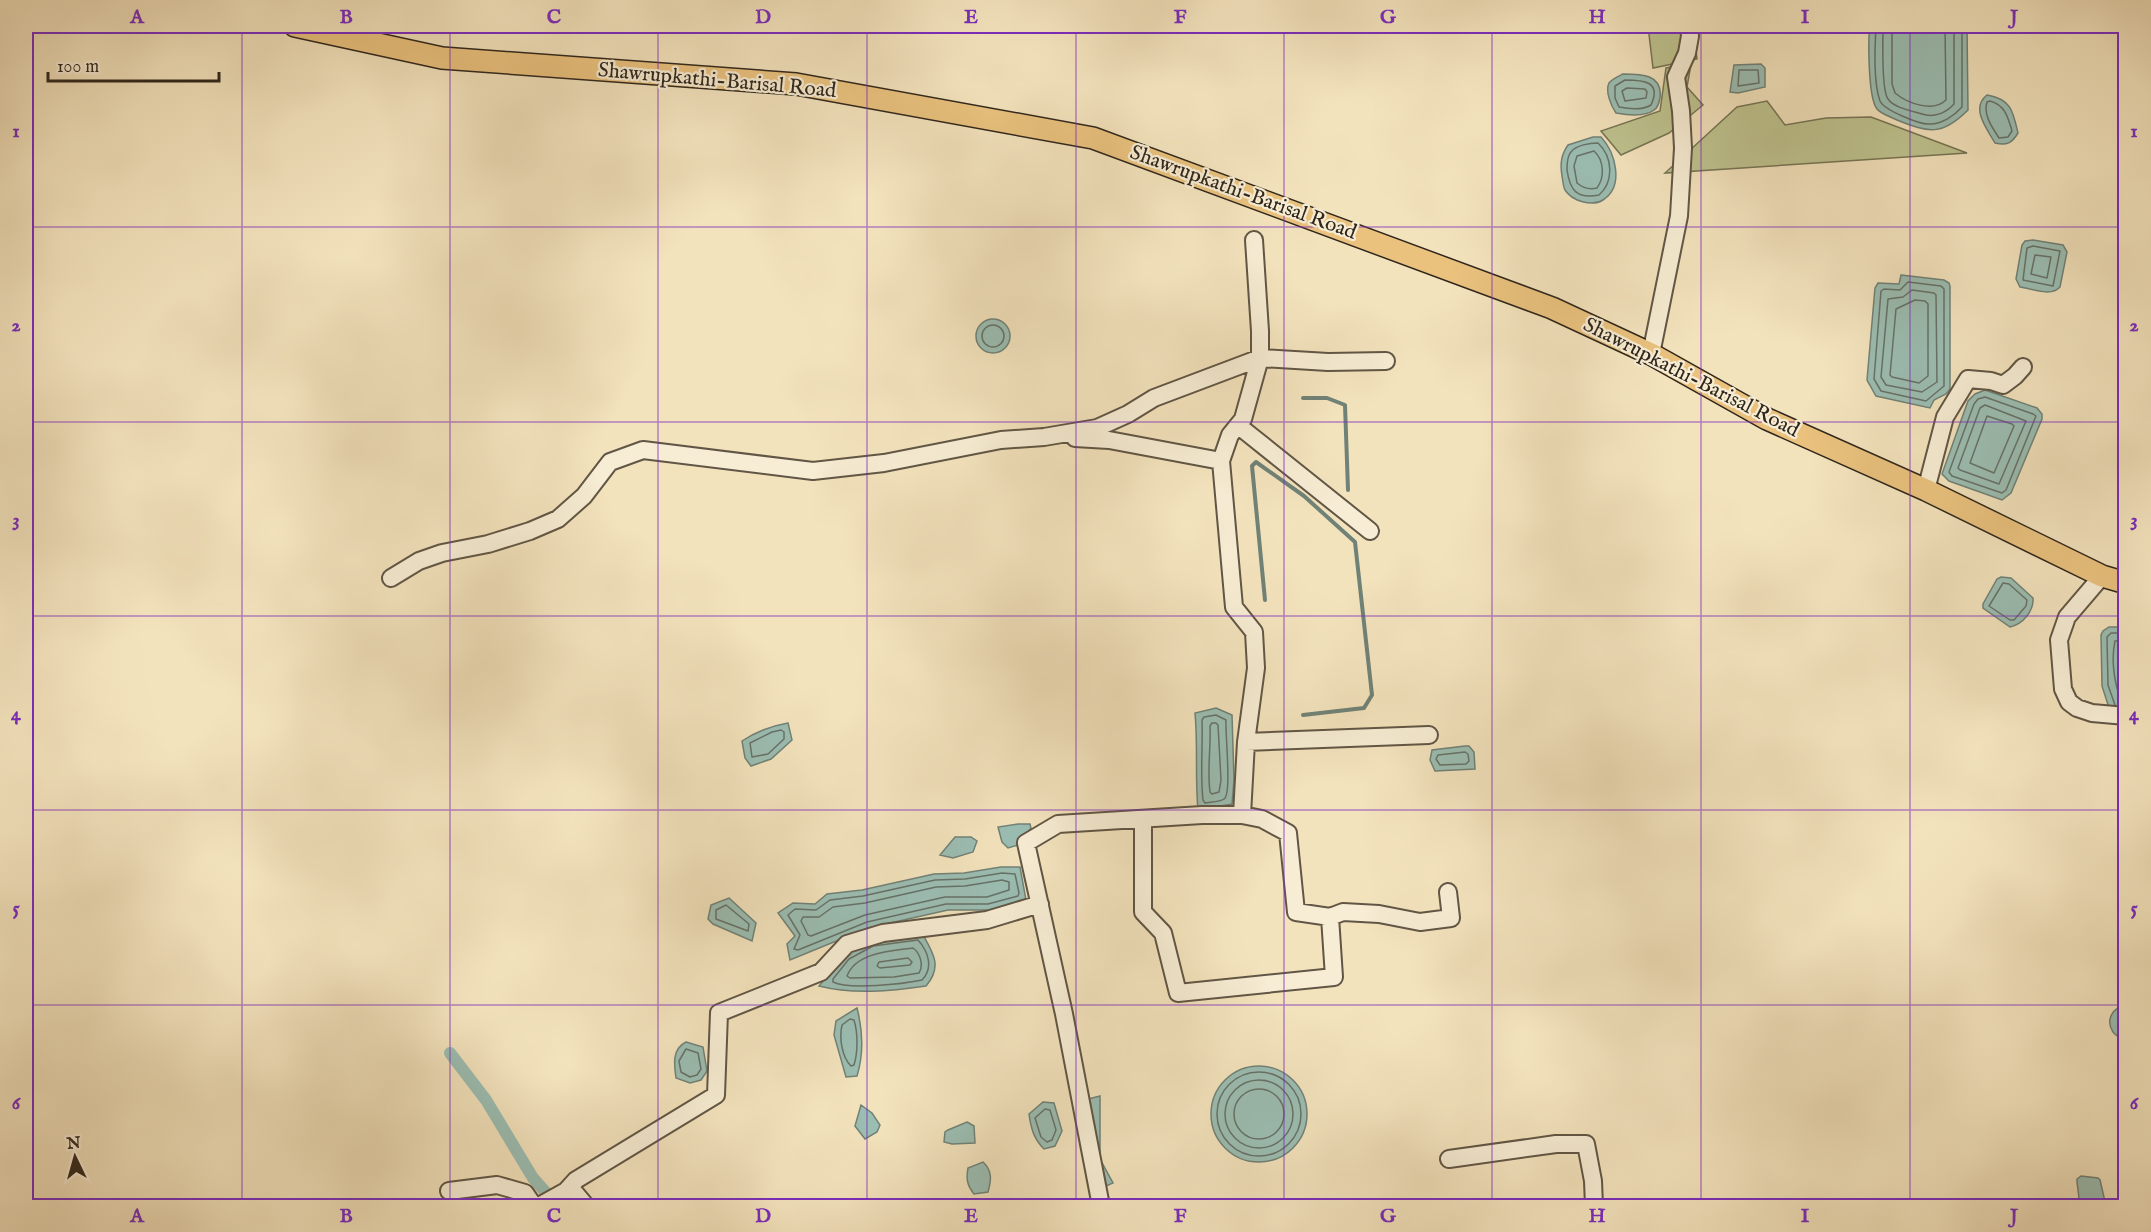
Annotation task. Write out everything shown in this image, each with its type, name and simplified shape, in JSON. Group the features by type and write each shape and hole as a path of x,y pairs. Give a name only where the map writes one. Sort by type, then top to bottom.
{"main road":[{"name":"Shawrupkathi-Barisal Road","path":"295,26 442,58 796,84 1093,138 1552,308 1651,354 1767,420 1926,490 2102,576 2126,583"}],"street":[{"path":"1651,354 1679,216 1683,148 1677,77 1687,53 1689,26"},
{"path":"1242,815 1246,742 1256,668 1254,632 1234,607 1221,461 1230,435 1243,419 1260,358 1254,240"},
{"path":"391,578 419,561 442,553 488,544 530,531 558,519 584,496 610,462 643,450 813,471 884,463 1001,440 1044,437 1097,428 1128,414 1154,398 1260,358 1328,362 1386,361"},
{"path":"1926,490 1945,417 1968,379 1991,381 2003,385 2023,367"},
{"path":"1245,431 1370,531"},
{"path":"1044,437 1109,440 1221,461"},
{"path":"2102,576 2067,617 2059,640 2063,689 2069,702 2077,708 2126,716"},
{"path":"1246,742 1429,735"},
{"path":"1101,1206 1064,1014 1026,843 1058,824 1242,815 1262,819 1288,834 1296,912 1330,917 1343,912 1379,914 1420,922 1451,918 1448,892"},
{"path":"1143,819 1143,912 1163,933 1179,993 1334,977 1330,917"},
{"path":"449,1191 497,1185 525,1193 539,1206 568,1189 576,1180 594,1168 716,1095 719,1013 821,972 847,944 883,933 987,921 1040,904"},
{"path":"1449,1159 1556,1144 1586,1144 1593,1181 1594,1206"},
{"path":"568,1189 586,1206"}],"green space":[{"path":"1648,26 1693,26 1697,59 1653,68"},
{"path":"1691,64 1687,87 1703,105 1669,133 1621,155 1601,131 1660,111 1666,68"},
{"path":"1767,101 1785,125 1826,118 1871,117 1967,153 1665,173 1737,107"}],"water":[{"path":"1870,26 1967,26 1968,110 1950,124 1935,130 1918,128 1879,111 1874,103 1870,82"},
{"path":"1761,64 1765,68 1765,87 1738,93 1730,92 1734,65"},
{"path":"1623,74 1643,75 1658,84 1660,98 1655,109 1641,115 1616,113 1609,98 1608,86 1612,80"},
{"path":"1987,95 2001,100 2010,107 2018,133 2009,143 1995,143 1984,125 1980,106"},
{"path":"1593,137 1601,137 1606,143 1614,160 1616,178 1610,194 1603,200 1588,203 1572,197 1565,190 1561,164 1568,145"},
{"path":"2033,240 2063,245 2067,252 2060,287 2052,292 2020,287 2016,279 2022,245 2025,241"},
{"path":"1901,275 1944,280 1950,286 1950,389 1946,394 1934,400 1930,408 1876,396 1867,380 1875,288 1878,283 1899,284"},
{"path":"993,319 1005,324 1010,336 1005,348 993,353 981,348 976,336 981,324"},
{"path":"1985,390 2037,408 2042,414 2042,419 2011,493 2002,500 1949,481 1942,474 1968,401 1975,394"},
{"path":"2011,578 2033,598 2032,608 2027,616 2010,627 1983,608 1997,579"},
{"path":"2109,627 2125,627 2125,712 2110,711 2102,686 2101,635"},
{"path":"1216,708 1232,715 1234,780 1232,804 1198,810 1195,713"},
{"path":"788,723 792,740 771,759 751,766 745,758 742,741 764,729"},
{"path":"1469,746 1474,752 1475,769 1435,771 1430,760 1432,750"},
{"path":"1030,824 1031,828 1021,844 1008,848 1002,842 998,827"},
{"path":"955,837 971,837 977,841 973,852 953,858 940,855"},
{"path":"1001,867 1020,867 1026,900 989,910 948,910 868,928 790,960 787,944 795,936 778,913 793,903 815,904 827,894 862,890 934,874 964,873"},
{"path":"729,898 756,923 752,941 713,924 708,919 711,905"},
{"path":"922,933 933,953 935,966 926,986 886,991 859,991 819,986 845,955 872,941"},
{"path":"2126,1006 2125,1042 2113,1032 2110,1019 2117,1009"},
{"path":"857,1008 861,1025 861,1059 857,1076 846,1077 834,1035 836,1021"},
{"path":"686,1042 703,1047 707,1071 701,1080 690,1083 676,1078 676,1053"},
{"path":"1259,1066 1277,1070 1293,1080 1303,1096 1307,1114 1303,1132 1293,1148 1277,1158 1259,1162 1241,1158 1225,1148 1215,1132 1211,1114 1215,1096 1225,1080 1241,1070"},
{"path":"1100,1096 1100,1159 1113,1183 1104,1187 1088,1099"},
{"path":"1043,1102 1054,1103 1062,1131 1055,1146 1044,1149 1034,1133 1029,1114"},
{"path":"861,1105 872,1113 880,1125 877,1132 865,1139 855,1126"},
{"path":"967,1122 974,1126 975,1143 944,1142 945,1132"},
{"path":"983,1162 990,1173 988,1192 974,1194 968,1182 968,1168"},
{"path":"2081,1176 2100,1180 2106,1206 2080,1206 2077,1179"}],"waterway":[{"path":"1303,398 1327,398 1345,405 1348,490"},
{"path":"1265,600 1252,466 1256,462 1304,496 1355,542 1372,695 1364,708 1303,715"},
{"path":"450,1053 486,1100 533,1178 558,1206"}]}
